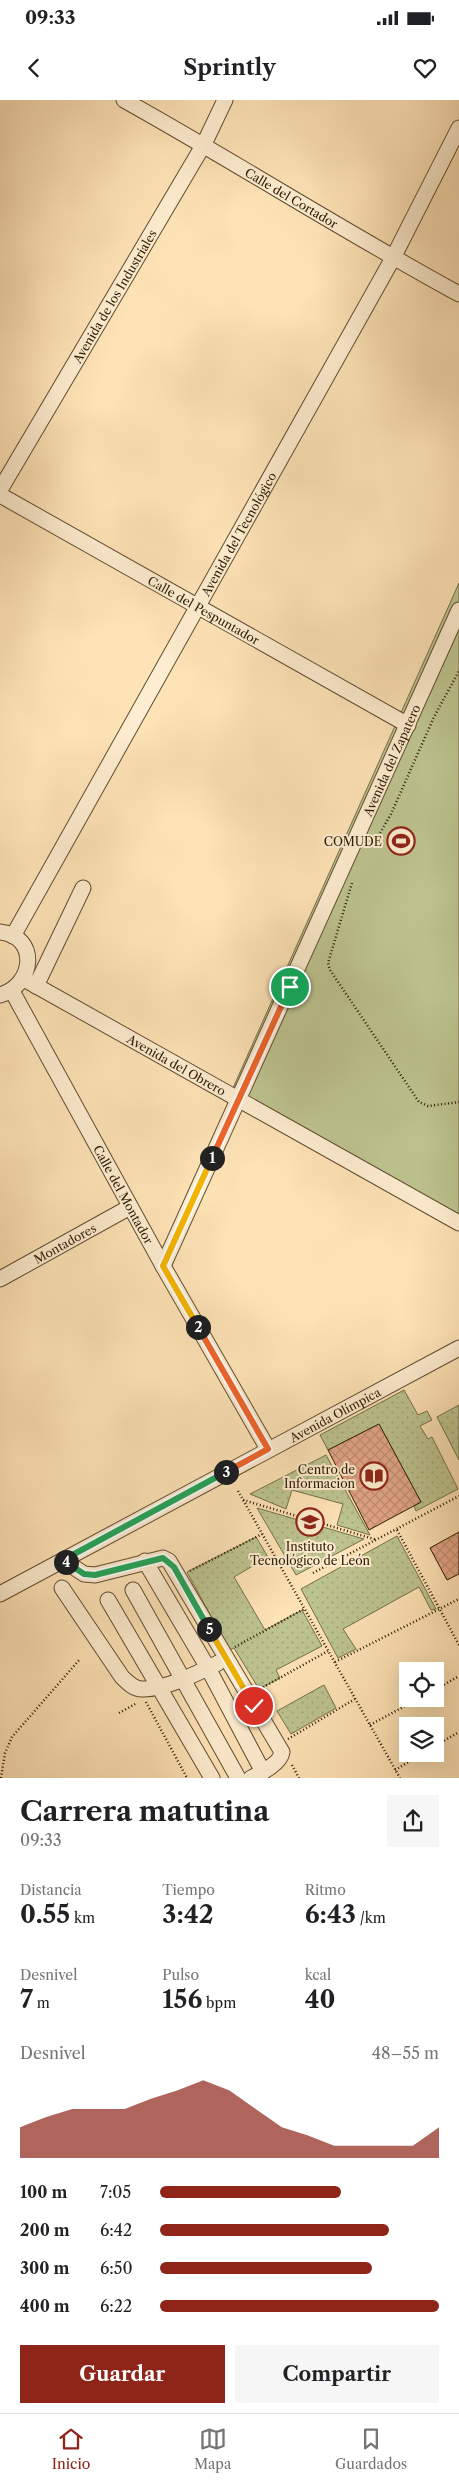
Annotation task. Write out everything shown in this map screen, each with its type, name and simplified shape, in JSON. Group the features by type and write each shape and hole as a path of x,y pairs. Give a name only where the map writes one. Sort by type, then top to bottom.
{"street":[{"name":"Calle del Cortador","path":"124,100 204,144 393,258 459,294"},
{"name":"Avenida de los Industriales","path":"0,490 204,144 219,102"},
{"name":"Avenida del Tecnológico","path":"6,934 195,607 393,258 459,128"},
{"name":"Calle del Pespuntador","path":"0,495 195,607 408,725"},
{"name":"Avenida del Zapatero","path":"163,1266 459,610"},
{"path":"6,993 30,983 83,888"},
{"path":"6,934 26,950 30,983"},
{"name":"Avenida del Obrero","path":"30,983 459,1223"},
{"name":"Calle del Montador","path":"6,993 268,1449"},
{"name":"Montadores","path":"0,1279 130,1207"},
{"name":"Avenida Olímpica","path":"0,1594 459,1348"},
{"path":"63,1560 84,1574 95,1575 145,1561 163,1558 169,1561 227,1655 282,1752 281,1757 257,1775 208,1668 145,1561"},
{"path":"62,1588 128,1683 142,1689 158,1687 208,1668 227,1655"},
{"path":"133,1590 238,1778"},
{"path":"108,1600 212,1778"}],"path":[{"path":"365,847 379,835 387,821 434,717 459,671"},
{"path":"353,880 328,964 330,970 419,1102 428,1106 459,1102"},
{"path":"238,1491 400,1778"},
{"path":"313,1573 459,1496"},
{"path":"243,1500 378,1540"},
{"path":"397,1530 459,1645"},
{"path":"187,1572 262,1534"},
{"path":"335,1662 459,1599"},
{"path":"227,1655 304,1609"},
{"path":"252,1693 328,1651"},
{"path":"1,1778 5,1753 12,1737 80,1659"},
{"path":"444,1685 459,1676"},
{"path":"119,1713 144,1698 187,1778"},
{"path":"280,1744 355,1699"},
{"path":"370,1725 403,1707"},
{"path":"444,1741 459,1732"},
{"path":"290,1761 299,1778"},
{"path":"395,1770 408,1762"}],"green space":[{"name":"COMUDE","path":"459,583 459,1218 228,1099"},
{"path":"404,1390 418,1415 427,1411 432,1420 420,1426 428,1439 432,1437 458,1489 416,1511 414,1506 421,1502 379,1424 328,1450 320,1435"},
{"path":"459,1405 459,1460 437,1417"},
{"path":"326,1455 370,1535 337,1525 343,1504 292,1490 286,1509 250,1494"},
{"path":"257,1508 364,1539 296,1575"},
{"path":"397,1536 436,1609 431,1610 419,1587 343,1629 356,1649 338,1658 301,1589"},
{"path":"256,1537 268,1557 234,1577 265,1630 302,1610 322,1646 276,1670 280,1678 259,1689 234,1648 229,1650 187,1572"},
{"path":"324,1685 336,1708 291,1734 277,1711"}],"building":[{"name":"Centro de Informacion","path":"379,1424 421,1502 369,1530 328,1450"},
{"path":"459,1532 459,1574 447,1580 430,1548"}],"place":[{"name":"COMUDE","path":"401,841"},
{"name":"Centro de Informacion","path":"374,1476"},
{"name":"Instituto Tecnológico de León","path":"310,1522"}],"route":[{"path":"254,1706 169,1561 163,1558 145,1561 95,1575 84,1574 63,1560 268,1449 163,1266 290,987"}]}
